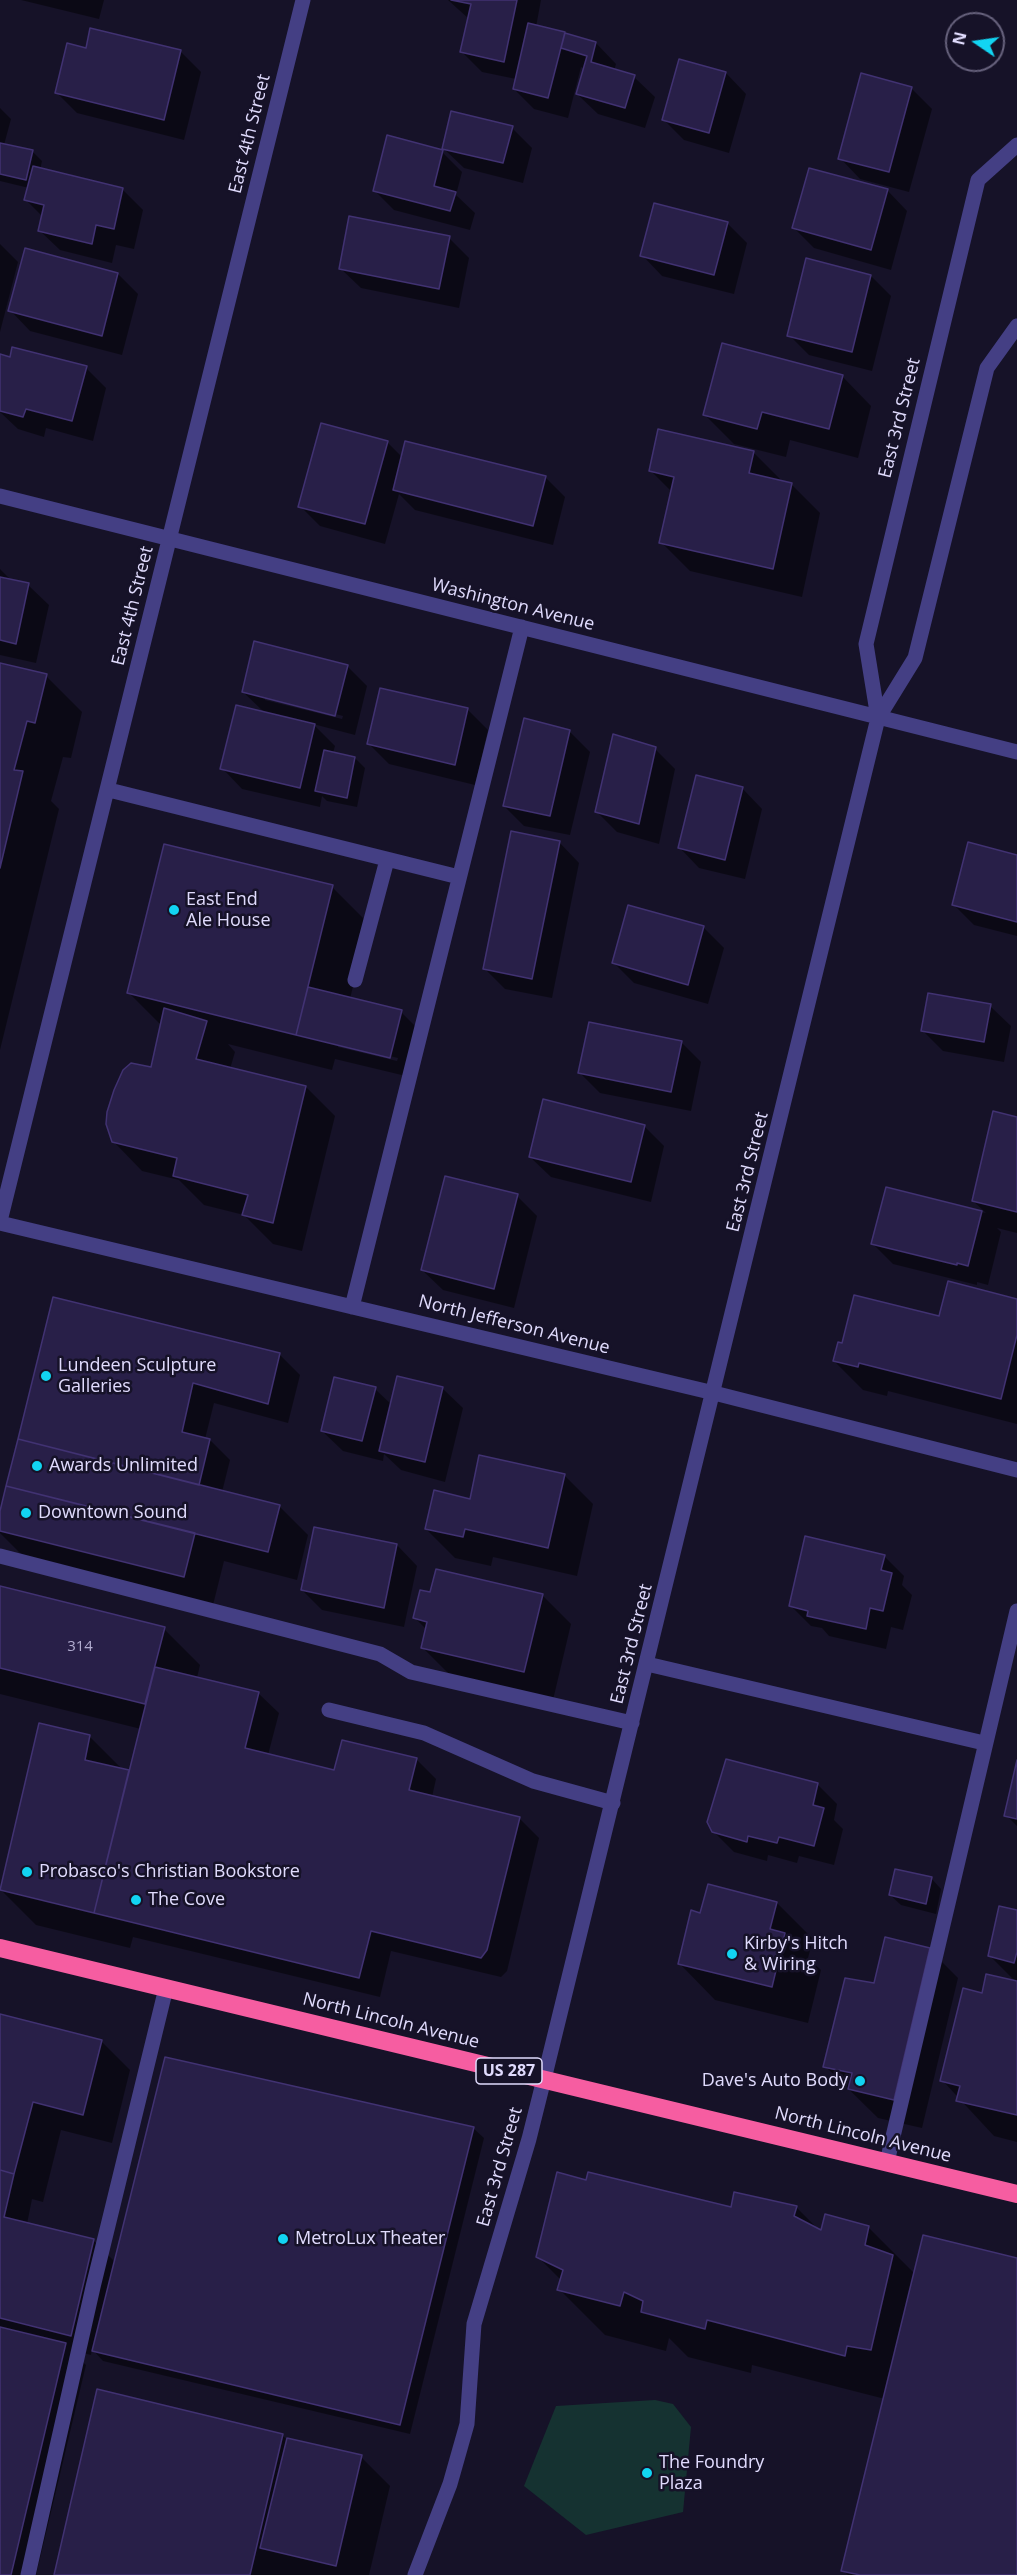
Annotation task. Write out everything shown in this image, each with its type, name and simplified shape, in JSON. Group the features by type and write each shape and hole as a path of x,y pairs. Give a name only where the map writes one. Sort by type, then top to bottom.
{"highway":[{"name":"North Lincoln Avenue","path":"0,1948 1017,2194"}],"street":[{"name":"East 4th Street","path":"0,1222 109,790 303,0"},
{"name":"East 3rd Street","path":"878,718 866,644 978,180 1017,145"},
{"name":"East 3rd Street","path":"415,2575 450,2484 467,2424 474,2324 529,2139 878,718 915,658 987,368 1017,326"},
{"name":"Washington Avenue","path":"0,496 1017,752"},
{"path":"352,1307 522,627"},
{"path":"109,790 459,877"},
{"path":"355,980 387,860"},
{"name":"North Jefferson Avenue","path":"0,1222 714,1393 1017,1470"},
{"path":"0,1556 380,1654 411,1672 633,1723"},
{"path":"886,2162 1017,1611"},
{"path":"647,1664 984,1743"},
{"path":"329,1710 424,1733 533,1780 613,1803"},
{"path":"28,2575 93,2287 166,1988"}],"green space":[{"path":"655,2400 673,2404 691,2427 683,2512 586,2535 524,2486 556,2406"}],"building":[{"path":"451,0 517,0 504,62 460,52 471,4"},
{"path":"528,23 565,32 548,98 513,89"},
{"path":"90,28 181,50 164,120 55,93 67,43 86,48"},
{"path":"565,33 596,42 591,62 635,75 625,108 576,94 587,56 561,48"},
{"path":"679,59 726,72 709,133 662,120"},
{"path":"861,73 912,87 889,172 838,159"},
{"path":"451,111 513,126 503,163 442,149"},
{"path":"387,135 443,150 434,186 456,192 450,211 373,191"},
{"path":"0,143 33,150 26,180 0,174"},
{"path":"33,166 123,188 114,229 96,225 92,244 38,231 44,205 24,200"},
{"path":"809,168 888,189 871,250 792,228"},
{"path":"654,203 728,222 714,275 640,256"},
{"path":"349,216 450,236 439,289 339,269"},
{"path":"25,248 118,273 102,336 8,311"},
{"path":"806,258 871,275 852,352 787,336"},
{"path":"722,343 843,375 829,429 762,412 757,429 703,415"},
{"path":"12,347 87,366 72,421 26,409 23,417 0,411 0,354 10,357"},
{"path":"321,423 388,441 365,524 298,507"},
{"path":"658,429 754,451 749,473 792,483 773,569 659,543 674,477 649,471"},
{"path":"405,441 546,476 533,526 393,490"},
{"path":"0,577 29,583 16,644 0,640"},
{"path":"254,641 348,665 335,716 242,692"},
{"path":"0,663 47,674 35,723 27,721 14,770 23,771 0,868"},
{"path":"380,688 468,708 455,765 367,744"},
{"path":"236,705 315,724 300,788 220,769"},
{"path":"524,718 570,730 550,816 503,806"},
{"path":"613,734 656,747 639,824 595,812"},
{"path":"324,750 355,757 347,798 315,791"},
{"path":"696,775 743,787 725,860 678,848"},
{"path":"511,831 560,841 532,979 483,969"},
{"path":"968,842 1017,855 1017,922 952,905"},
{"path":"164,844 333,885 296,1035 127,993"},
{"path":"628,905 704,926 688,985 612,963"},
{"path":"308,987 402,1010 390,1058 296,1035"},
{"path":"928,993 991,1004 984,1042 921,1031"},
{"path":"164,1008 207,1021 196,1059 306,1086 273,1223 242,1215 248,1195 173,1176 177,1158 112,1142 106,1124 114,1090 123,1070 131,1063 151,1067"},
{"path":"589,1022 682,1041 671,1092 578,1073"},
{"path":"543,1099 645,1125 631,1182 529,1157"},
{"path":"993,1111 1017,1117 1017,1212 972,1201"},
{"path":"445,1176 518,1194 494,1289 421,1270"},
{"path":"886,1187 982,1211 968,1266 871,1244"},
{"path":"948,1281 1017,1299 1017,1335 1001,1399 859,1363 858,1367 833,1361 838,1342 842,1343 854,1295 939,1316"},
{"path":"53,1297 280,1353 268,1404 193,1383 182,1432 210,1439 199,1485 18,1439"},
{"path":"397,1376 443,1387 425,1462 379,1451"},
{"path":"334,1377 376,1387 362,1441 321,1431"},
{"path":"18,1439 280,1505 268,1552 6,1486"},
{"path":"479,1455 565,1474 548,1548 465,1529 463,1537 425,1529 434,1490 470,1499"},
{"path":"6,1486 195,1533 184,1577 0,1531 0,1511"},
{"path":"314,1527 397,1544 384,1608 301,1590"},
{"path":"805,1536 885,1555 881,1570 892,1573 883,1611 870,1608 866,1629 807,1616 808,1611 789,1606"},
{"path":"436,1569 543,1594 524,1672 421,1648 427,1622 413,1618 420,1590 430,1592"},
{"path":"0,1586 165,1627 145,1704 0,1668"},
{"path":"155,1667 259,1692 245,1748 334,1770 342,1740 417,1758 409,1790 520,1817 487,1950 481,1958 371,1931 359,1978 94,1913"},
{"path":"39,1723 90,1735 85,1760 129,1770 94,1913 0,1890"},
{"path":"726,1759 818,1783 813,1805 824,1808 814,1846 779,1837 777,1843 748,1836 747,1842 712,1832 707,1822"},
{"path":"1017,1760 1017,1819 1004,1816"},
{"path":"895,1869 932,1877 926,1904 889,1895"},
{"path":"708,1884 777,1902 770,1929 785,1933 772,1987 678,1964 691,1910 700,1913"},
{"path":"999,1906 1017,1910 1017,1952 1014,1963 988,1956"},
{"path":"885,1937 930,1948 894,2100 848,2089 852,2073 823,2067 845,1978 874,1983"},
{"path":"986,1974 1017,1981 1017,2115 956,2101 960,2086 940,2081 963,1988 982,1993"},
{"path":"0,2014 102,2040 83,2115 33,2102 14,2174 0,2170"},
{"name":"MetroLux Theater","path":"165,2057 474,2127 400,2425 92,2351"},
{"path":"0,2170 14,2174 4,2217 94,2239 71,2336 0,2318"},
{"path":"557,2172 586,2180 588,2172 731,2207 734,2192 797,2206 794,2216 821,2230 825,2214 869,2226 865,2245 893,2255 871,2350 847,2346 845,2356 707,2320 705,2329 641,2312 643,2301 624,2292 620,2306 557,2290 563,2270 536,2257"},
{"path":"923,2235 1017,2258 1017,2575 860,2575 841,2571"},
{"path":"0,2327 66,2343 11,2575 0,2575"},
{"path":"97,2389 283,2434 250,2575 54,2575"},
{"path":"287,2438 362,2455 336,2566 260,2548"}],"place":[{"name":"East End Ale House","path":"174,910"},
{"name":"Lundeen Sculpture Galleries","path":"46,1376"},
{"name":"Awards Unlimited","path":"37,1466"},
{"name":"Downtown Sound","path":"26,1513"},
{"name":"Probasco's Christian Bookstore","path":"27,1872"},
{"name":"The Cove","path":"136,1900"},
{"name":"Kirby's Hitch & Wiring","path":"732,1954"},
{"name":"Dave's Auto Body","path":"860,2081"},
{"name":"MetroLux Theater","path":"283,2239"},
{"name":"The Foundry Plaza","path":"647,2473"}]}
